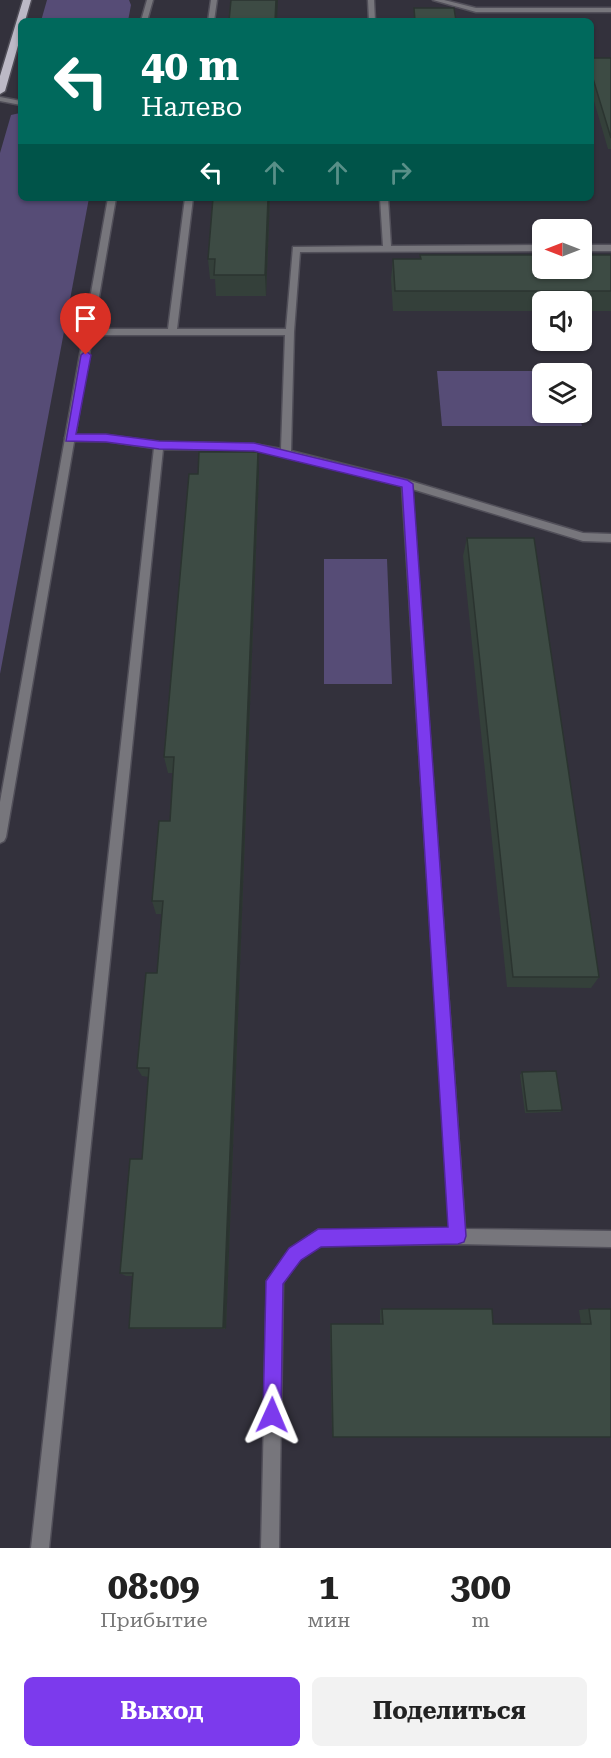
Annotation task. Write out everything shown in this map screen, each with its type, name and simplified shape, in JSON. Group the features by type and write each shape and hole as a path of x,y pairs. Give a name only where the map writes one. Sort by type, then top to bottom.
{"main road":[{"path":"22,18 27,0"},
{"path":"0,92 18,31"}],"street":[{"path":"145,18 150,0"},
{"path":"211,18 214,0"},
{"path":"371,0 372,18"},
{"path":"436,0 476,10 611,10"},
{"path":"0,99 18,102"},
{"path":"0,837 112,201"},
{"path":"172,332 189,201"},
{"path":"384,201 387,248"},
{"path":"286,453 290,332 296,249 532,248"},
{"path":"592,248 611,248"},
{"path":"90,332 290,332"},
{"path":"70,438 106,438 159,445 254,447 407,484 583,537 611,538"},
{"path":"40,1548 159,445"},
{"path":"407,484 458,1236"},
{"path":"270,1548 275,1281 295,1254 318,1238 458,1236 611,1239"}],"shaded area":[{"path":"47,0 129,0 131,5 129,18 42,18"},
{"path":"18,113 18,201 88,201 0,674 0,153 11,115"},
{"path":"437,371 532,371 532,423 581,423 582,426 442,426"},
{"path":"324,559 387,559 392,684 324,684"}],"building":[{"path":"231,0 276,0 275,18 229,18"},
{"path":"414,8 454,8 456,18 415,18"},
{"path":"594,58 611,58 611,138 594,82"},
{"path":"213,201 268,201 265,275 214,275 215,259 208,259"},
{"path":"420,255 532,255 532,279 592,279 592,255 611,255 611,291 395,291 393,259 421,259"},
{"path":"199,452 258,452 223,1328 129,1328 133,1273 120,1273 130,1159 142,1159 149,1068 137,1068 146,973 157,973 163,901 152,901 159,821 170,821 174,757 164,757 189,474 198,474"},
{"path":"467,538 534,538 599,977 513,977"},
{"path":"556,1071 562,1110 527,1111 522,1072"},
{"path":"382,1309 492,1309 493,1324 591,1324 589,1309 611,1309 611,1437 333,1437 331,1324 383,1324"}],"route":[{"path":"86,355 70,438 106,438 159,445 254,447 407,484 458,1236 318,1238 295,1254 275,1281 272,1415"}]}
